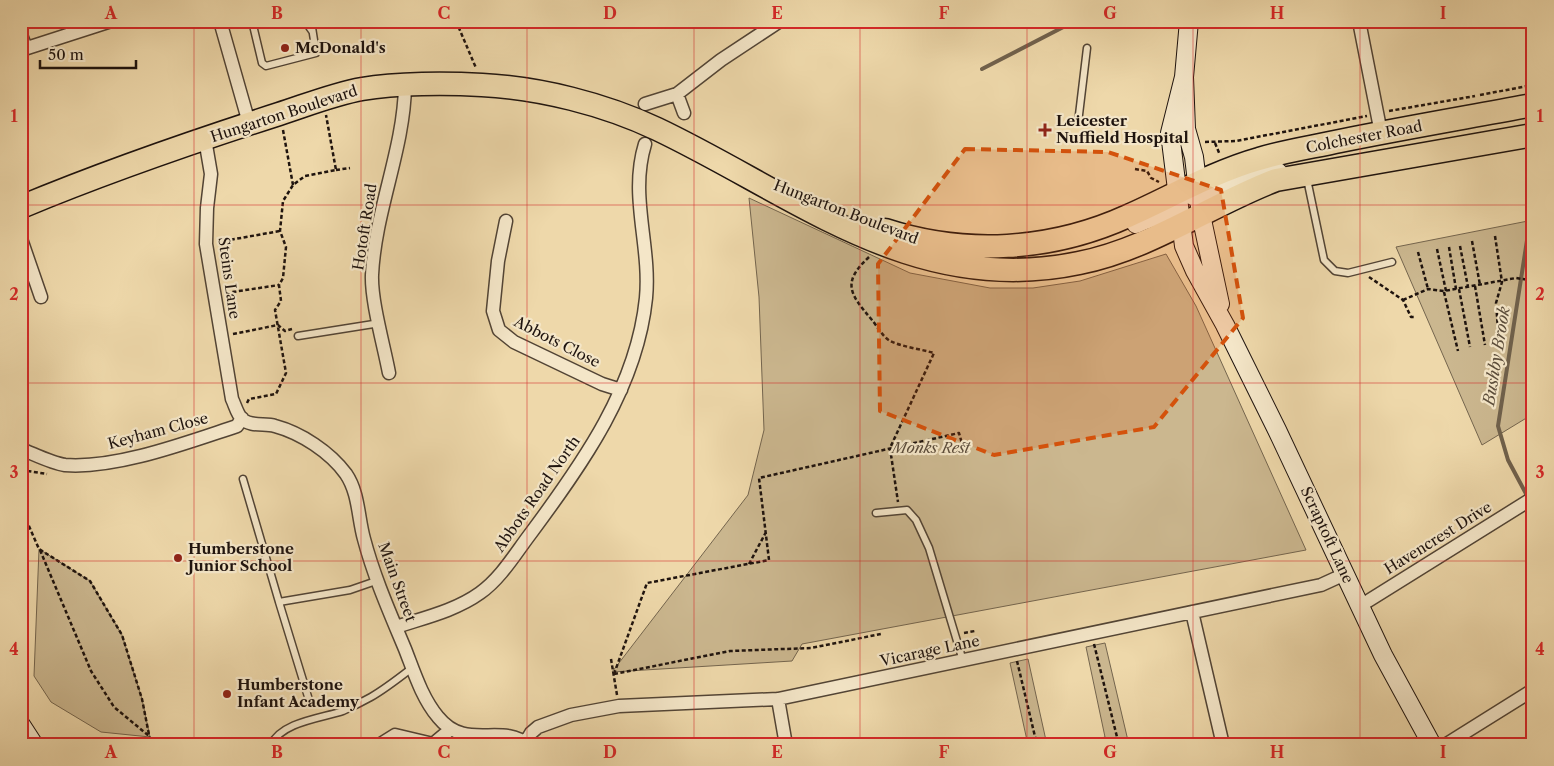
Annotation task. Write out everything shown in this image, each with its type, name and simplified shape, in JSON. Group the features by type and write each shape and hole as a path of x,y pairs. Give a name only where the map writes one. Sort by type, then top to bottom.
{"highway":[{"name":"Hungarton Boulevard","path":"21,207 249,123 323,99 364,89 405,86 483,85 553,96 596,106 653,127 751,176 824,219 879,244 917,257 965,267 1016,270 1080,263 1111,255 1189,207"},
{"name":"Colchester Road","path":"1189,207 1272,155 1533,105"},
{"name":"Colchester Road","path":"1189,207 1250,190 1276,180 1533,135"},
{"name":"Hungarton Boulevard","path":"751,176 815,200 876,227 919,241 972,247 1012,246 1059,239 1189,207"}],"street":[{"path":"21,35 24,49 111,21"},
{"path":"220,21 249,123"},
{"path":"645,104 677,94 721,60 780,21"},
{"name":"Scraptoft Lane","path":"1189,21 1184,77 1189,207 1184,246 1195,271 1225,325 1360,606 1432,745"},
{"path":"1359,21 1381,133"},
{"name":"Scraptoft Lane","path":"1184,77 1170,126 1174,169 1189,207 1225,325"},
{"name":"Hotoft Road","path":"389,373 372,276 390,174 405,106 405,86"},
{"path":"677,94 684,113"},
{"name":"Steins Lane","path":"205,139 211,174 207,208 206,244 232,398 242,418"},
{"name":"Abbots Road North","path":"396,627 466,602 494,581 565,487 594,441 621,390 639,337 646,297 646,251 637,184 639,164 645,144"},
{"name":"Abbots Close","path":"506,221 498,261 493,311 500,330 514,342 602,384 621,390"},
{"path":"21,239 41,297"},
{"name":"Keyham Close","path":"21,449 64,465 108,462 187,442 237,426 242,418"},
{"name":"Main Street","path":"242,418 249,423 275,426 306,439 332,459 346,475 355,494 363,538 376,581 412,668 433,711 451,729 471,736 512,737 526,744"},
{"name":"Havencrest Drive","path":"1360,606 1528,501"},
{"name":"Vicarage Lane","path":"526,744 531,733 552,720 619,706 778,700 1320,585 1345,574"},
{"path":"1192,612 1223,745"},
{"path":"1445,745 1533,690"},
{"path":"778,700 786,745"},
{"path":"21,725 34,745"},
{"path":"379,745 395,735 433,744 451,729"}],"lane":[{"path":"252,21 262,63 266,66 316,53 311,21"},
{"path":"305,21 312,31"},
{"path":"1078,123 1087,48"},
{"path":"1303,175 1324,260 1335,271 1348,273 1392,262"},
{"path":"298,336 380,323"},
{"path":"243,479 309,700"},
{"path":"876,513 907,510 916,520 923,533 963,661"},
{"path":"279,602 350,590 376,581"},
{"path":"271,745 273,740 285,730 312,718 350,707 372,696 412,668"}],"path":[{"path":"456,21 483,85"},
{"path":"323,99 336,170"},
{"path":"280,114 293,185"},
{"path":"242,418 249,399 276,394 286,373 275,310 281,301 279,285 283,278 286,247 280,231 283,201 293,185 305,176 350,168"},
{"path":"1135,169 1147,171 1151,178 1189,207"},
{"path":"206,244 280,231"},
{"path":"1495,236 1502,282 1496,303 1498,329 1495,339"},
{"path":"1472,241 1480,285"},
{"path":"1460,246 1468,287"},
{"path":"1448,247 1470,347"},
{"path":"1437,249 1458,351"},
{"path":"873,252 855,272 851,282 851,291 855,300 888,340 934,353 890,448 899,511"},
{"path":"1418,252 1428,289"},
{"path":"1359,270 1403,300 1411,317 1414,318"},
{"path":"1403,300 1428,289 1445,291 1516,278 1529,280"},
{"path":"215,295 279,285"},
{"path":"1476,286 1485,345"},
{"path":"221,336 278,325"},
{"path":"278,325 285,331 296,329 298,336"},
{"path":"614,674 646,583 769,560 759,478 959,433 962,447"},
{"path":"21,508 91,671 114,708 150,737"},
{"path":"749,564 766,532"},
{"path":"39,549 90,581 122,635 142,699 151,745"},
{"path":"1092,633 1117,737 1111,745"},
{"path":"614,674 730,651 811,648 881,634"},
{"path":"1014,650 1037,745"},
{"path":"611,659 619,706"}],"highlighted area":[{"path":"965,149 1108,152 1221,190 1243,318 1154,427 994,455 880,411 878,264"}],"green space":[{"name":"Monks Rest","path":"749,198 910,273 990,288 1033,288 1080,281 1166,254 1196,306 1306,550 802,644 792,661 612,672 748,495 764,430 759,297"},
{"path":"1533,220 1533,414 1482,445 1396,247"},
{"path":"39,549 90,581 122,635 142,699 150,737 101,732 51,702 34,676"},
{"path":"1105,643 1129,745 1078,745 1105,737 1086,647"},
{"path":"1028,659 1047,745 1028,745 1010,663"}],"waterway":[{"path":"982,69 1075,21"},
{"name":"Bushby Brook","path":"1533,202 1498,426 1508,460 1533,507"}],"place":[{"name":"McDonald's","path":"285,48"},
{"name":"Leicester Nuffield Hospital","path":"1045,130"},
{"name":"Humberstone Junior School","path":"178,558"},
{"name":"Humberstone Infant Academy","path":"227,694"}]}
